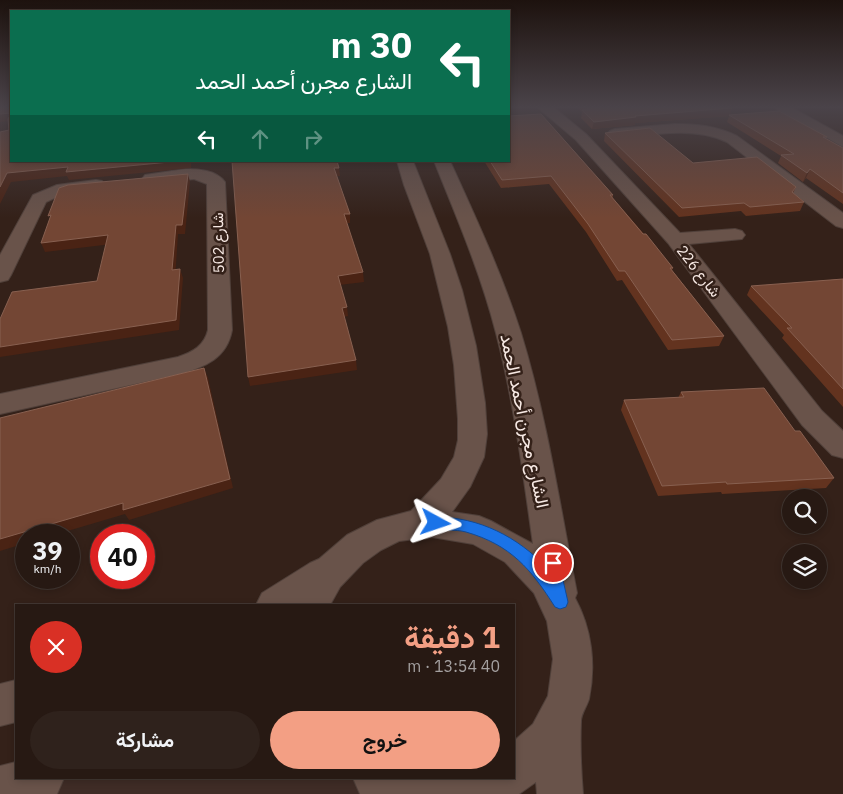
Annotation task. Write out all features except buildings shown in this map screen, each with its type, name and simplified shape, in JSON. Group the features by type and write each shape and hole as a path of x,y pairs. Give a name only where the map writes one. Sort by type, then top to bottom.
{"street":[{"name":"شارع 226","path":"588,143 675,239 812,418 843,447"},
{"path":"737,143 843,222"},
{"path":"405,162 414,191 440,255 458,318 466,357 473,425 472,445 455,485 440,504 420,523"},
{"name":"الشارع مجرن أحمد الحمد","path":"442,162 484,258 509,335 522,387 560,602"},
{"name":"شارع 502","path":"0,275 42,196 64,188 195,175 209,177 216,182 220,330 218,341 214,347 201,358 180,366 0,404"},
{"path":"675,239 735,234"},
{"path":"278,604 335,566 360,544 389,530 420,523 453,523 486,532 515,548 541,572 560,602 572,640 572,681 560,722 558,765 560,794"},
{"path":"311,604 335,566"},
{"path":"0,705 15,701"},
{"path":"515,771 541,749 560,722"},
{"path":"0,789 37,779"},
{"path":"382,784 414,792 449,794 484,787 501,779"}],"shaded area":[{"path":"37,779 377,779 389,794 0,794 0,789"}],"route":[{"path":"436,523 453,523 486,532 515,548 541,572 560,602 553,563"}]}
